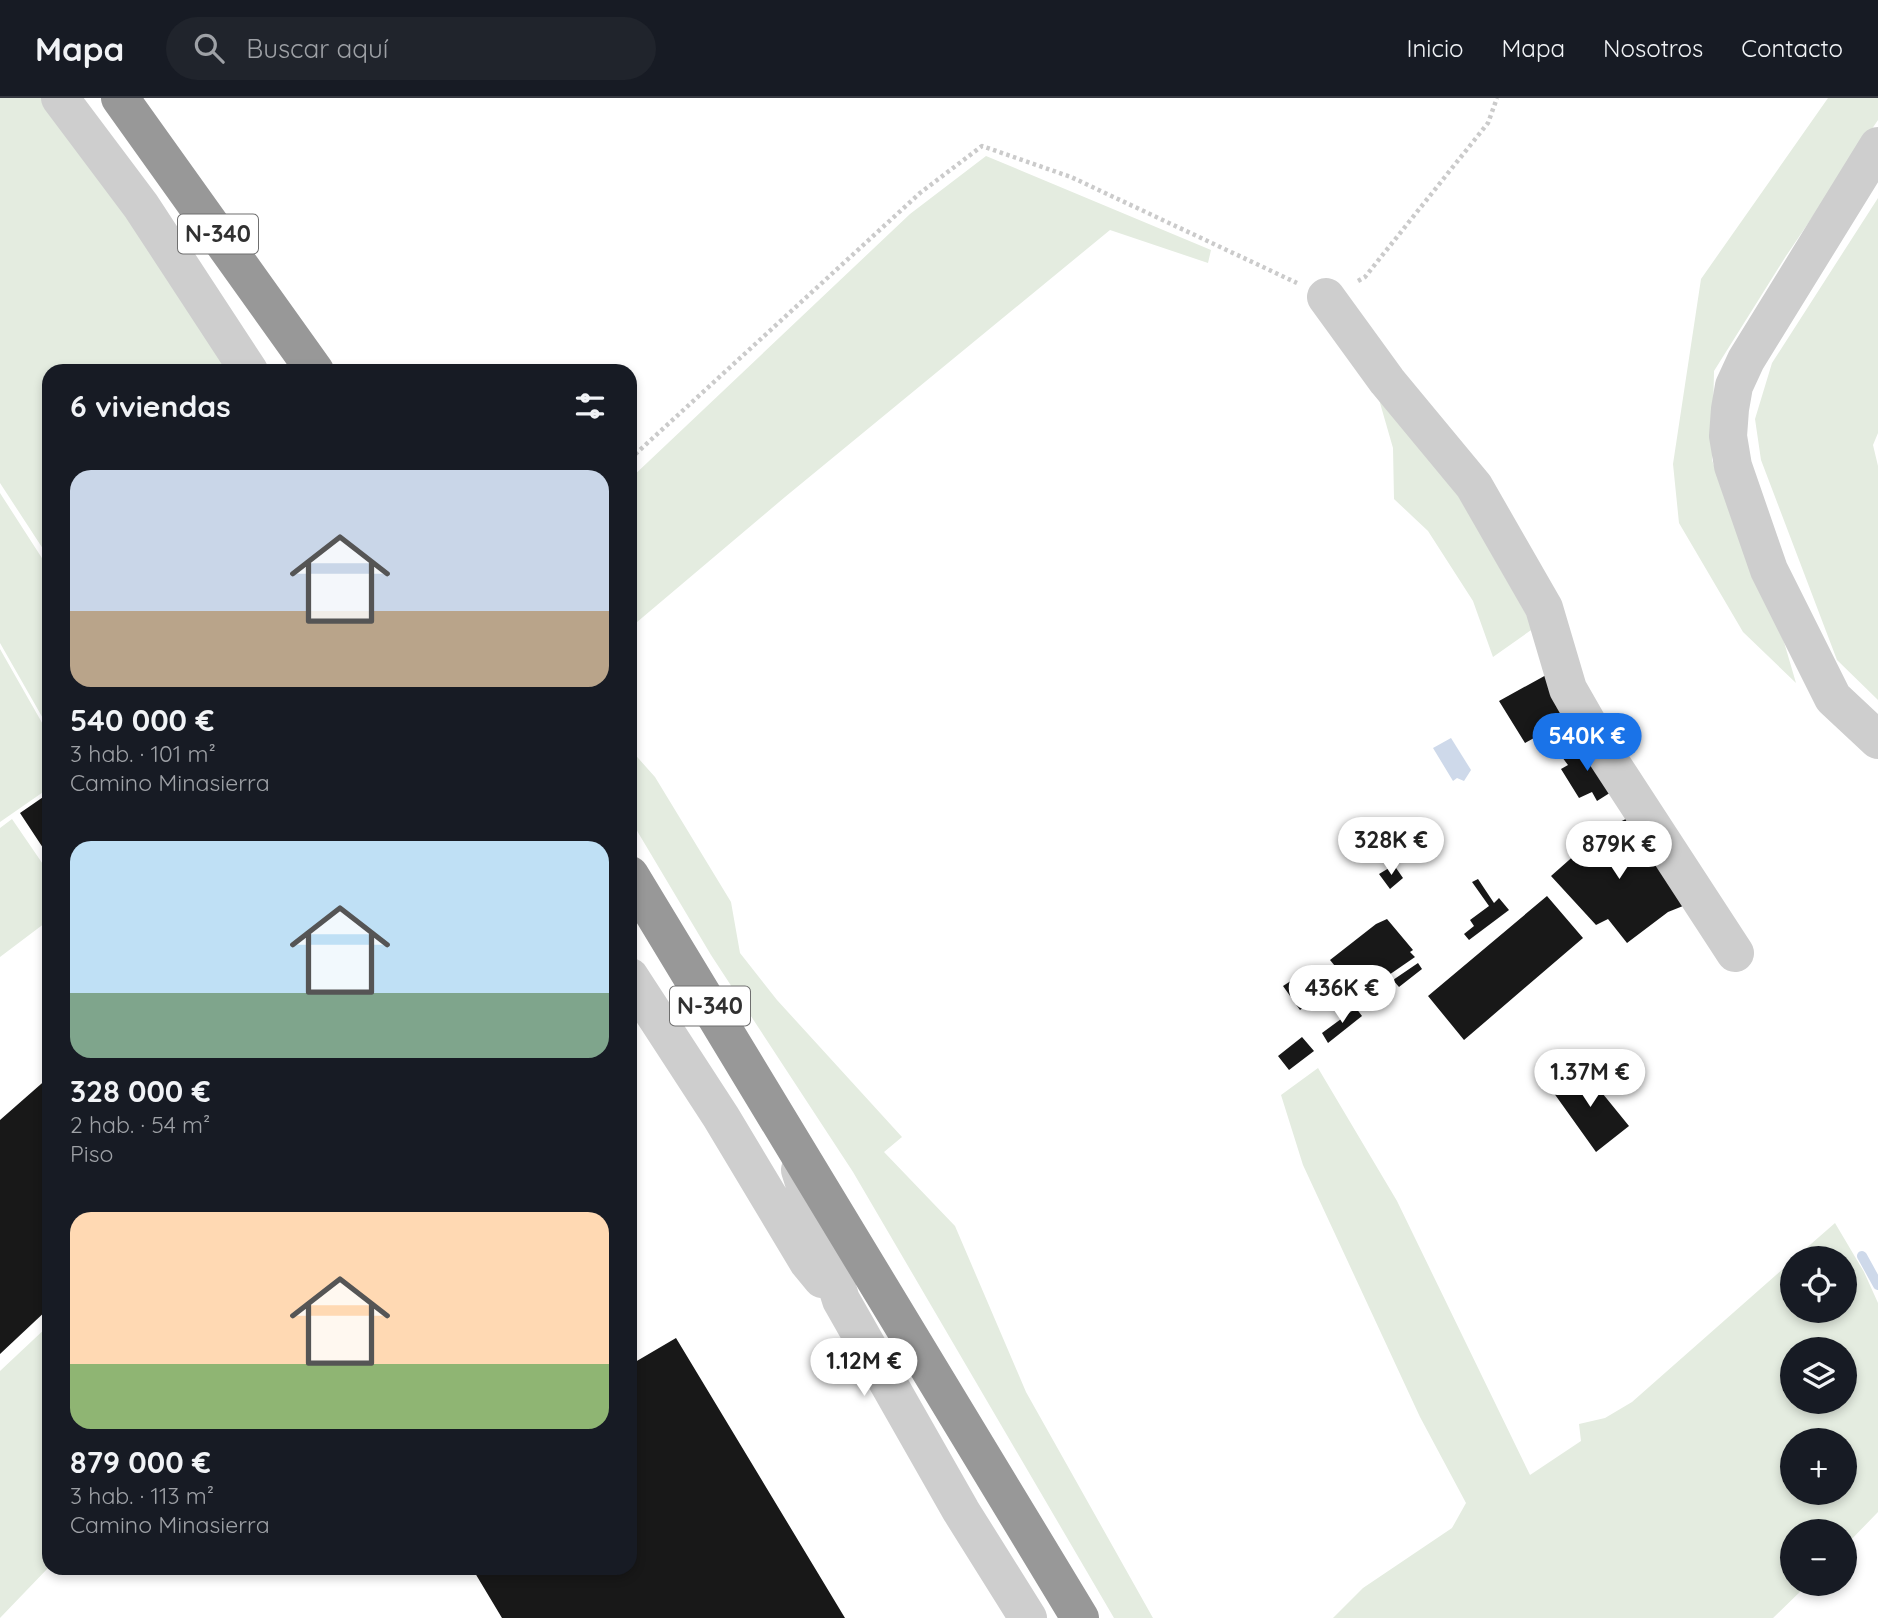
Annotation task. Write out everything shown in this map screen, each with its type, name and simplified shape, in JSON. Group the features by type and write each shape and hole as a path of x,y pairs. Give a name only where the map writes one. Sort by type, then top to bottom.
{"highway":[{"name":"N-340","path":"120,98 310,364"},
{"name":"N-340","path":"637,887 1080,1618"}],"street":[{"path":"60,98 141,206 244,364"},
{"path":"1878,146 1746,359 1734,386 1728,436 1733,466 1769,570 1833,698 1878,740"},
{"path":"1326,296 1387,382 1474,486 1544,608 1568,689 1604,752 1735,953"},
{"path":"637,987 721,1117 808,1262 841,1300 961,1511 1028,1618"},
{"path":"790,1138 841,1300"}],"path":[{"path":"637,453 920,193 982,146 1071,177 1326,296 1365,277 1488,123 1497,98"}],"shaded area":[{"path":"0,98 41,98 227,364 42,364 42,547 0,483"},
{"path":"1828,98 1878,98 1878,120 1786,256 1714,371 1712,460 1742,545 1784,642 1796,683 1743,632 1679,523 1673,464 1701,279"},
{"path":"986,156 1211,250 1208,263 1110,230 637,622 637,472 910,214"},
{"path":"1878,198 1878,433 1873,445 1878,466 1878,700 1837,660 1761,460 1755,419 1772,363"},
{"path":"1378,396 1428,442 1534,628 1493,657 1473,601 1428,531 1394,499 1393,448"},
{"path":"0,493 42,558 42,717 0,643"},
{"path":"0,649 42,723 42,793 0,822"},
{"path":"637,757 655,777 731,902 740,953 777,1000 902,1137 884,1152 955,1226 1026,1392 1153,1618 1114,1618 853,1172 711,955 637,831"},
{"path":"12,819 42,863 42,925 0,957 0,828"},
{"path":"1318,1068 1397,1201 1530,1475 1581,1441 1579,1424 1605,1418 1632,1402 1780,1272 1780,1323 1857,1323 1857,1260 1878,1303 1878,1512 1857,1534 1857,1519 1780,1519 1780,1596 1796,1596 1773,1618 1333,1618 1363,1588 1452,1528 1466,1503 1420,1417 1303,1165 1281,1095"},
{"path":"1835,1223 1849,1246 1809,1246"},
{"path":"42,1332 42,1574 0,1618 0,1371"}],"water":[{"path":"1451,738 1471,770 1464,781 1457,778 1453,781 1433,748"}],"building":[{"path":"1548,674 1570,718 1525,743 1499,701"},
{"path":"1586,740 1616,789 1597,801 1592,792 1579,798 1561,769 1568,765 1562,757"},
{"path":"42,798 42,846 20,813"},
{"path":"1630,817 1683,906 1668,912 1627,943 1608,919 1596,925 1551,876 1603,830"},
{"path":"1394,865 1403,878 1390,889 1379,874"},
{"path":"1478,879 1494,903 1499,898 1509,910 1469,940 1464,934 1474,926 1470,920 1489,906 1472,882"},
{"path":"1547,896 1583,938 1464,1040 1428,996"},
{"path":"1387,919 1413,950 1410,952 1415,957 1361,998 1330,960 1376,924"},
{"path":"1418,963 1422,969 1399,987 1393,980"},
{"path":"1300,975 1318,997 1300,1010 1283,986"},
{"path":"1356,1008 1362,1016 1328,1043 1322,1033"},
{"path":"1302,1037 1314,1051 1289,1070 1278,1056"},
{"path":"1581,1067 1629,1126 1596,1152 1551,1089"},
{"path":"42,1083 42,1315 0,1354 0,1120"},
{"path":"676,1338 845,1618 502,1618 476,1575 637,1575 637,1361"}],"waterway":[{"path":"1862,1256 1878,1285"}]}
